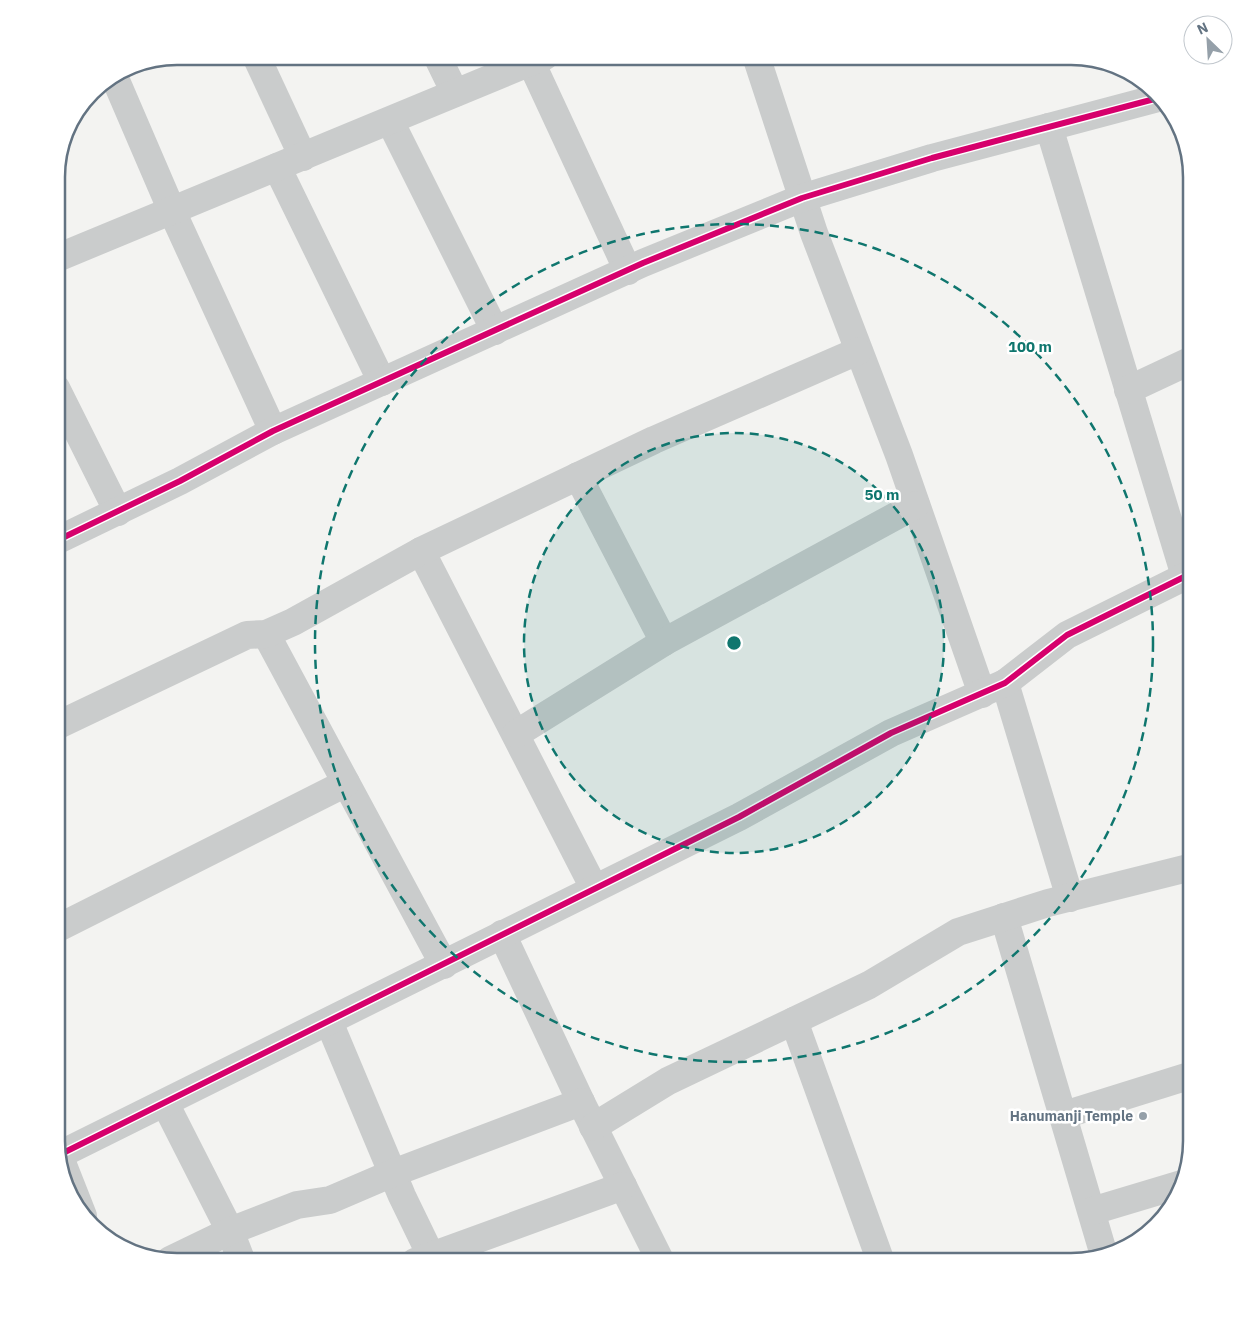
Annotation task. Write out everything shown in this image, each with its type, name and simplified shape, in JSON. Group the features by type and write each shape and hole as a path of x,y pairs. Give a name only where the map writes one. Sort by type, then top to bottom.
{"street":[{"path":"260,65 303,157"},
{"path":"441,65 455,94"},
{"path":"65,254 524,65"},
{"path":"541,65 628,271"},
{"path":"759,65 802,198 858,351 916,505 994,688 1070,898"},
{"path":"117,83 172,211 273,431"},
{"path":"65,537 118,512 273,431 628,271 802,198 932,158 1152,100"},
{"path":"390,121 495,331"},
{"path":"1049,127 1128,390 1183,560"},
{"path":"277,167 382,382"},
{"path":"65,722 247,635 266,634 328,604 421,551 654,440 858,351"},
{"path":"1128,390 1183,364"},
{"path":"65,406 118,512"},
{"path":"578,476 664,642"},
{"path":"516,734 664,642 916,505"},
{"path":"421,551 594,888"},
{"path":"66,1152 740,817 891,732 994,688 1067,634 1183,577"},
{"path":"266,634 444,965"},
{"path":"65,924 346,783"},
{"path":"593,1127 668,1080 869,985 958,932 1070,898 1183,869"},
{"path":"1004,917 1102,1248"},
{"path":"502,934 593,1127 656,1253"},
{"path":"794,1021 878,1253"},
{"path":"329,1022 393,1173 423,1253"},
{"path":"1064,1115 1183,1078"},
{"path":"184,1253 230,1231 297,1205 330,1200 393,1173 581,1102"},
{"path":"165,1103 230,1231 239,1253"},
{"path":"445,1253 623,1186"},
{"path":"1092,1211 1173,1187"}],"cycle path":[{"path":"65,537 180,481 273,431 643,263 802,198 932,158 1152,100"},
{"path":"66,1152 739,817 891,733 1005,683 1067,635 1183,577"}],"place":[{"name":"Hanumanji Temple","path":"1143,1116"}]}
